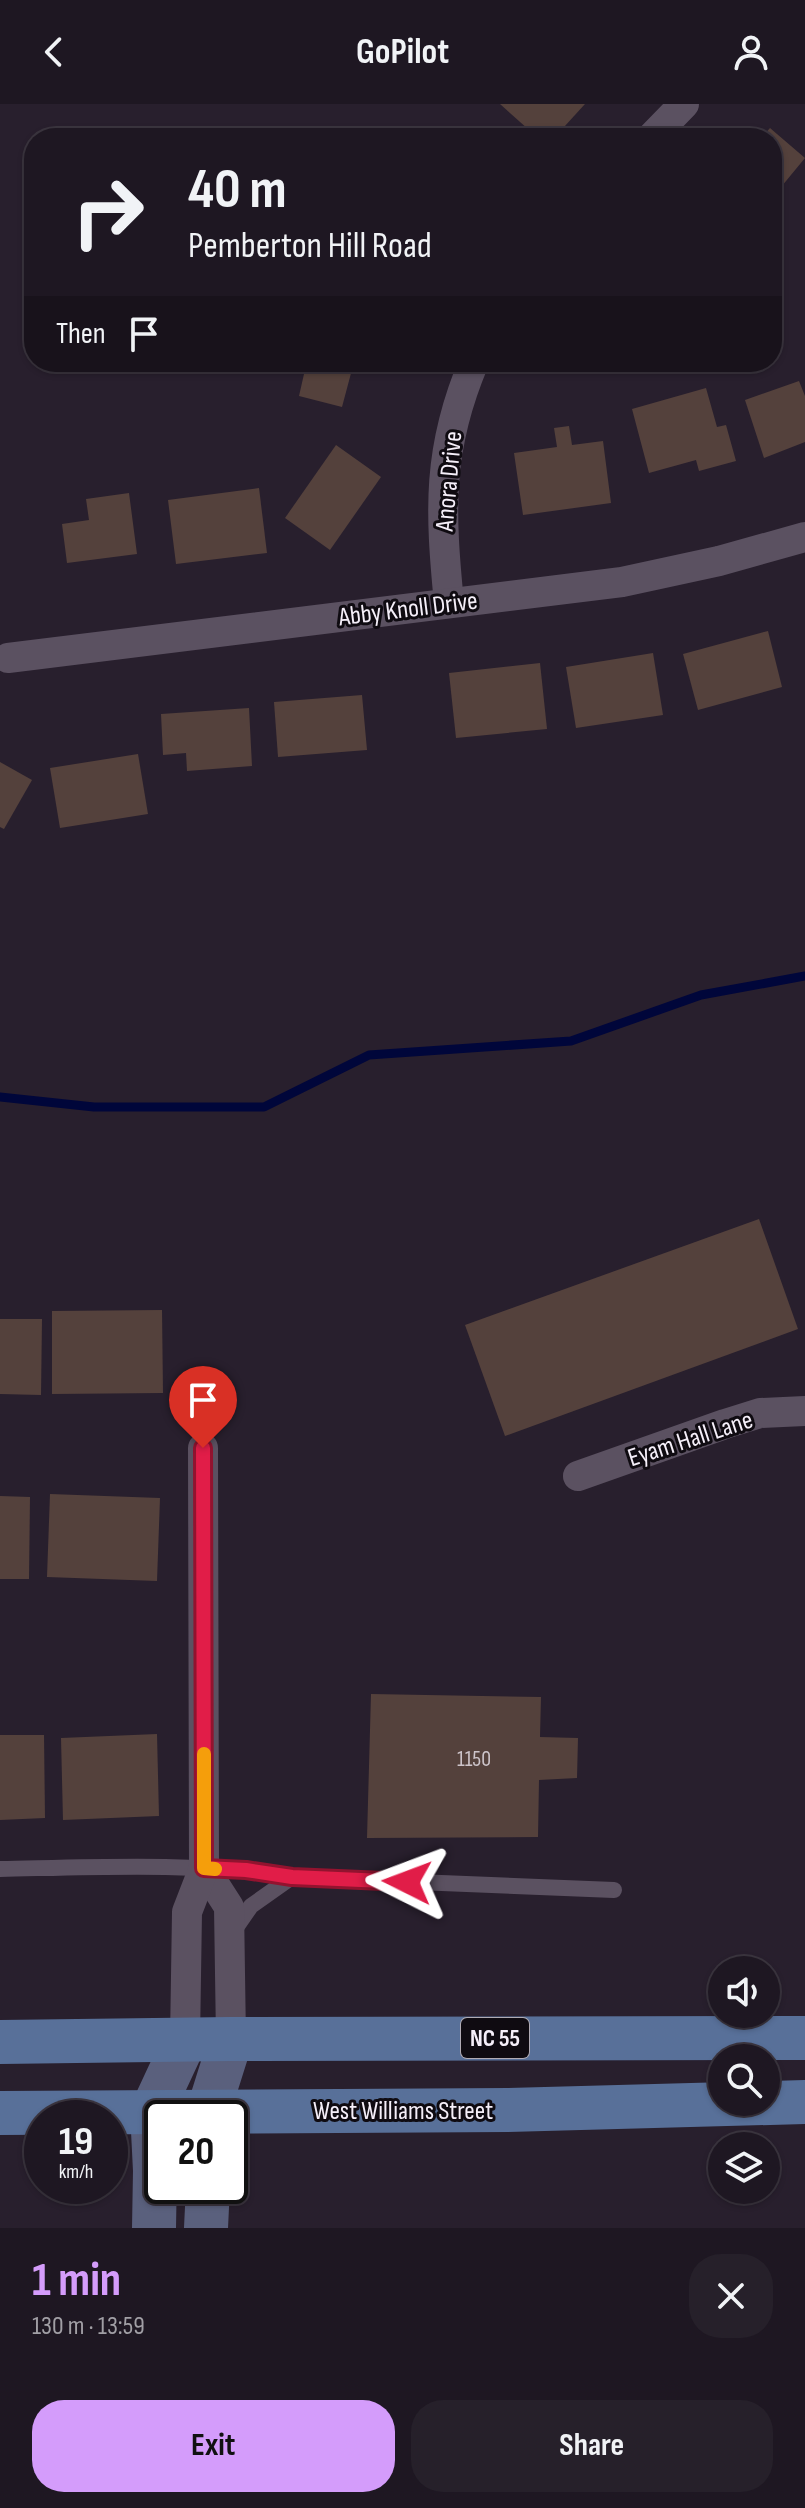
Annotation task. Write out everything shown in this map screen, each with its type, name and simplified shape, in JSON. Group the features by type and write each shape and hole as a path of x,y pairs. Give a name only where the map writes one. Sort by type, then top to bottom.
{"main road":[{"name":"NC 55","path":"0,2042 805,2038"},
{"name":"West Williams Street","path":"248,2114 805,2102"},
{"name":"West Williams Street","path":"0,2113 144,2111"}],"street":[{"path":"661,128 684,104"},
{"name":"Anora Drive","path":"449,603 443,542 444,480 449,437 459,397 470,372"},
{"name":"Abby Knoll Drive","path":"8,658 622,582 719,561 805,537"},
{"name":"Eyam Hall Lane","path":"578,1476 760,1413 805,1411"},
{"path":"157,2100 185,2040 187,1912 204,1868 203,1448"},
{"path":"204,1868 229,1907 231,2039 213,2100"},
{"path":"154,2204 154,2228"},
{"path":"206,2228 207,2204"}],"lane":[{"path":"0,1869 204,1868 292,1877 614,1890"},
{"path":"230,1937 251,1906 292,1877"}],"building":[{"path":"500,104 585,104 563,128 527,128"},
{"path":"782,138 805,158 782,186"},
{"path":"296,372 351,372 342,407 299,396 304,374"},
{"path":"799,381 805,396 805,442 764,458 745,400"},
{"path":"706,388 717,427 726,425 736,461 699,471 696,460 649,473 632,409"},
{"path":"569,426 572,445 603,441 611,503 523,515 514,453 557,447 554,428"},
{"path":"336,445 381,477 330,550 285,518"},
{"path":"259,488 267,553 176,564 168,500"},
{"path":"129,493 137,554 67,563 62,524 89,520 86,499"},
{"path":"768,631 782,687 698,710 683,654"},
{"path":"653,653 663,715 576,728 566,667"},
{"path":"540,663 547,729 456,738 449,673"},
{"path":"362,695 367,750 278,757 274,702"},
{"path":"249,708 252,766 187,771 186,753 163,755 161,714"},
{"path":"138,754 148,814 60,828 50,768"},
{"path":"0,762 32,780 4,829 0,827"},
{"path":"759,1219 798,1329 505,1436 465,1325"},
{"path":"162,1310 163,1393 52,1394 52,1311"},
{"path":"0,1319 42,1319 41,1395 0,1394"},
{"path":"50,1494 160,1498 157,1581 47,1577"},
{"path":"0,1496 30,1497 29,1579 0,1579"},
{"path":"371,1694 541,1697 540,1737 578,1738 577,1778 539,1780 538,1837 367,1838"},
{"path":"157,1734 159,1816 63,1820 61,1738"},
{"path":"0,1735 44,1735 45,1818 0,1820"}],"waterway":[{"path":"0,1097 94,1107 264,1107 369,1055 571,1041 701,995 805,976"}],"slow traffic":[{"path":"204,1754 204,1868 215,1869"}],"route":[{"path":"203,1448 204,1868 292,1877 407,1882"}]}
